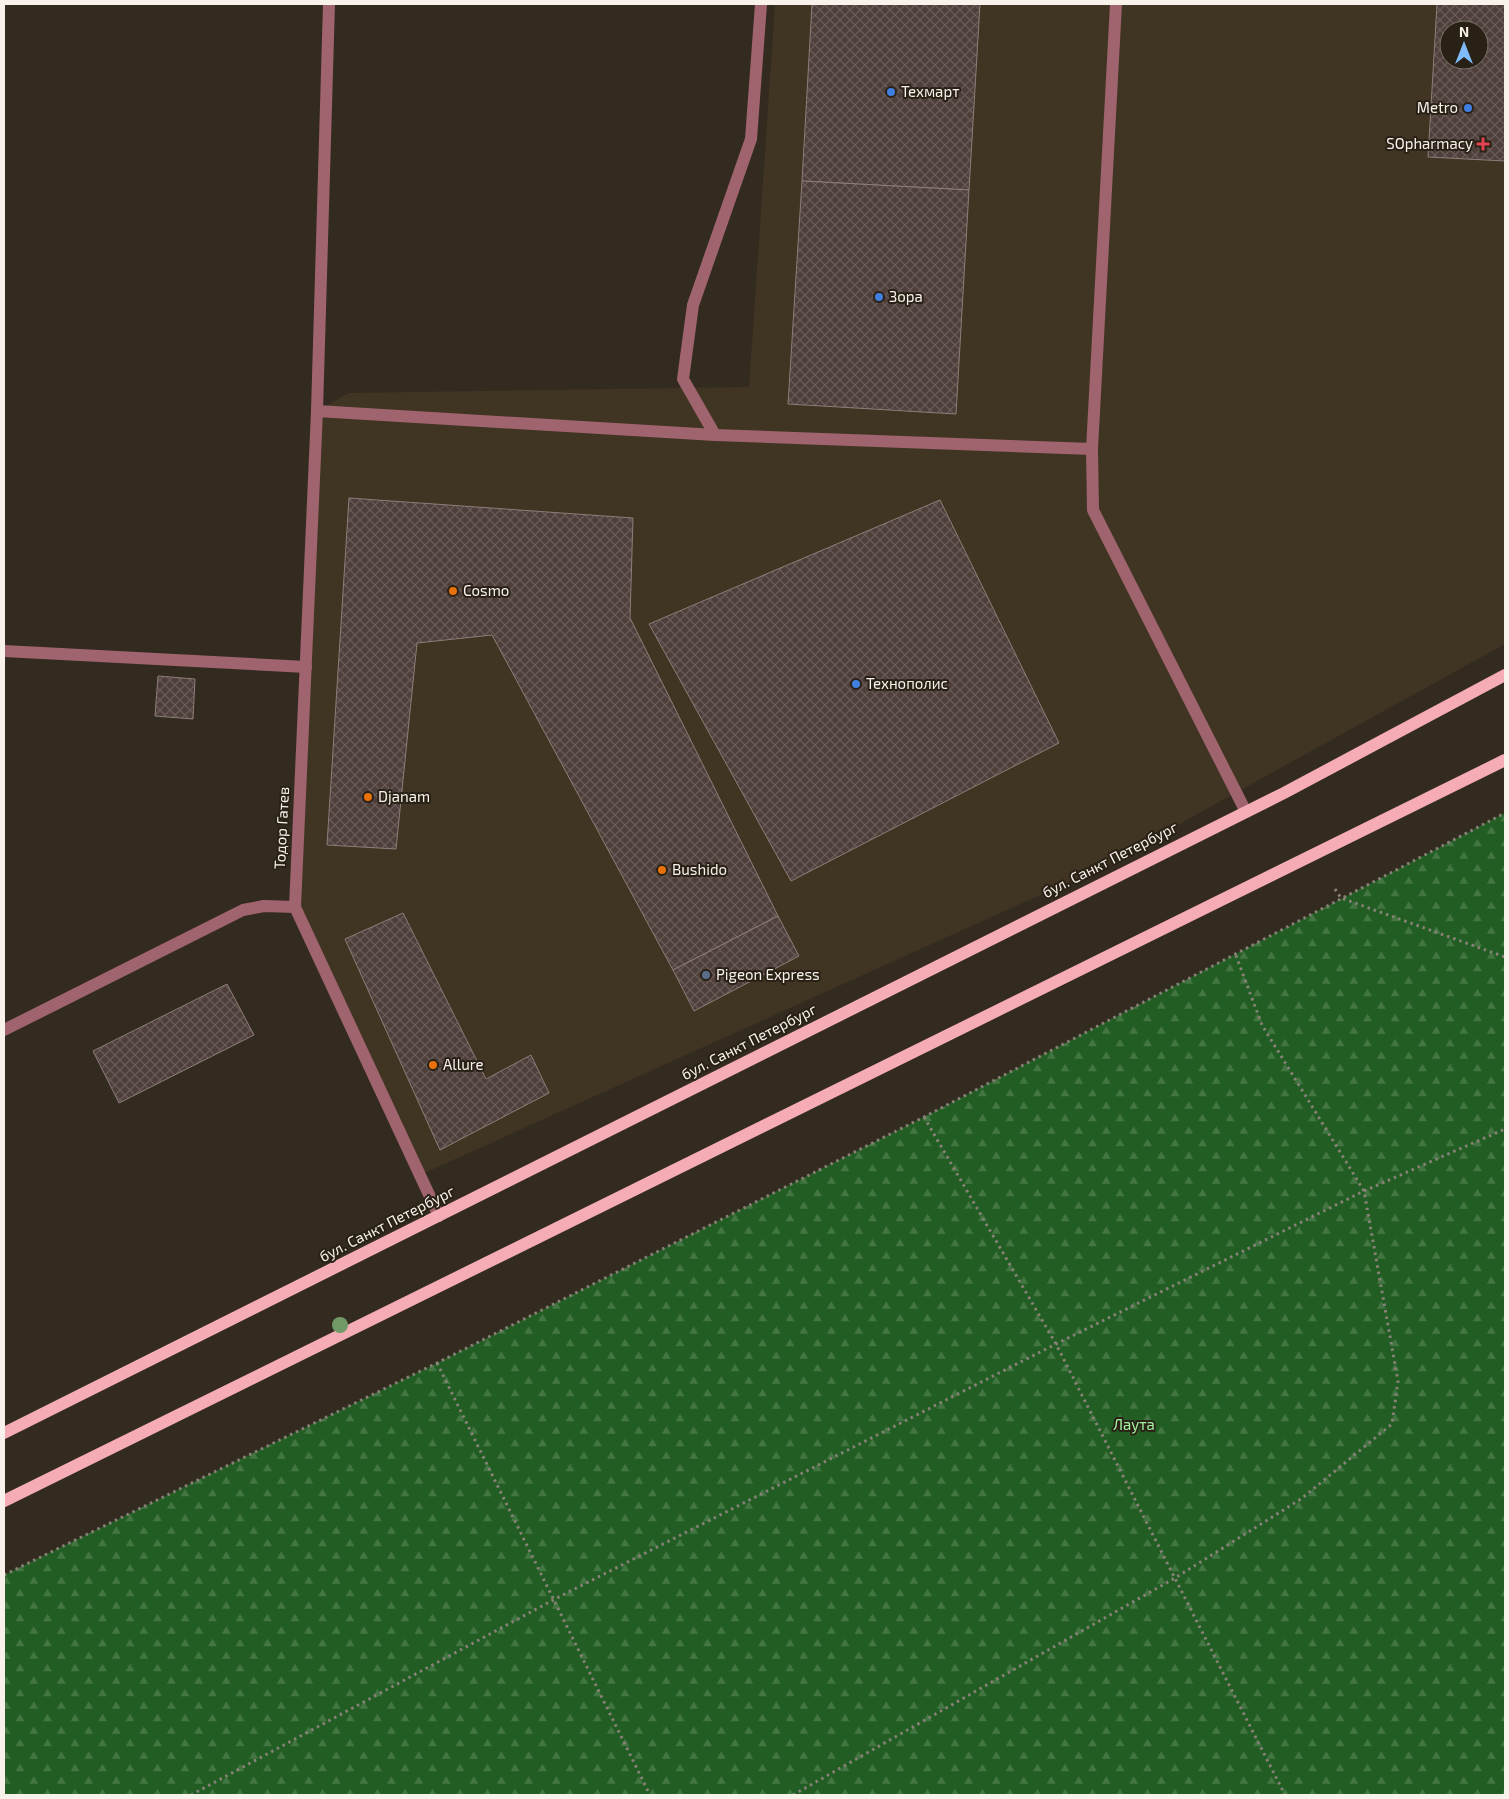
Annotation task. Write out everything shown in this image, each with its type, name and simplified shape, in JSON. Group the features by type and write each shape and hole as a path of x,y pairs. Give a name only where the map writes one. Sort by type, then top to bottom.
{"main road":[{"name":"бул. Санкт Петербург","path":"4,1433 1284,792 1505,675"},
{"path":"4,1501 1505,760"}],"street":[{"name":"Тодор Гатев","path":"329,4 317,411 295,907 438,1216"},
{"path":"715,435 683,380 693,306 751,139 761,4"},
{"path":"1116,4 1092,449 1093,510 1245,810"},
{"path":"317,411 715,435 1092,449"},
{"path":"4,651 306,667"},
{"path":"4,1030 243,910 264,906 295,907"}],"path":[{"path":"4,1575 437,1363 924,1117 1505,813"},
{"path":"1335,889 1341,898 1505,957"},
{"path":"793,1795 1175,1578 1301,1499 1392,1424 1398,1381 1364,1191 1262,1025 1235,953"},
{"path":"924,1117 1056,1344 1285,1795"},
{"path":"191,1795 555,1600 1056,1344 1364,1191 1505,1129"},
{"path":"437,1363 650,1795"}],"shaded area":[{"path":"775,4 1505,4 1505,644 1098,869 420,1175 295,907 317,411 349,393 749,387"}],"green space":[{"name":"Лаута","path":"1505,813 1505,1795 4,1795 4,1575 437,1363 924,1117"}],"building":[{"name":"Техмарт","path":"812,4 980,4 969,190 802,181"},
{"name":"Metro","path":"1437,4 1505,4 1505,161 1428,157"},
{"name":"Зора","path":"802,181 969,190 956,414 788,404"},
{"path":"349,498 633,518 630,618 778,916 673,970 492,635 417,643 396,849 327,845"},
{"name":"Технополис","path":"940,500 1059,743 791,881 649,624"},
{"path":"158,676 195,679 193,719 155,716"},
{"path":"403,913 486,1079 531,1055 549,1093 440,1150 345,939"},
{"path":"778,916 799,956 694,1011 673,970"},
{"path":"227,984 254,1035 119,1103 93,1051"}],"place":[{"name":"Техмарт","path":"891,92"},
{"name":"Metro","path":"1468,108"},
{"name":"SOpharmacy","path":"1483,144"},
{"name":"Зора","path":"879,297"},
{"name":"Cosmo","path":"453,591"},
{"name":"Технополис","path":"856,684"},
{"name":"Djanam","path":"368,797"},
{"name":"Bushido","path":"662,870"},
{"name":"Pigeon Express","path":"706,975"},
{"name":"Allure","path":"433,1065"}]}
